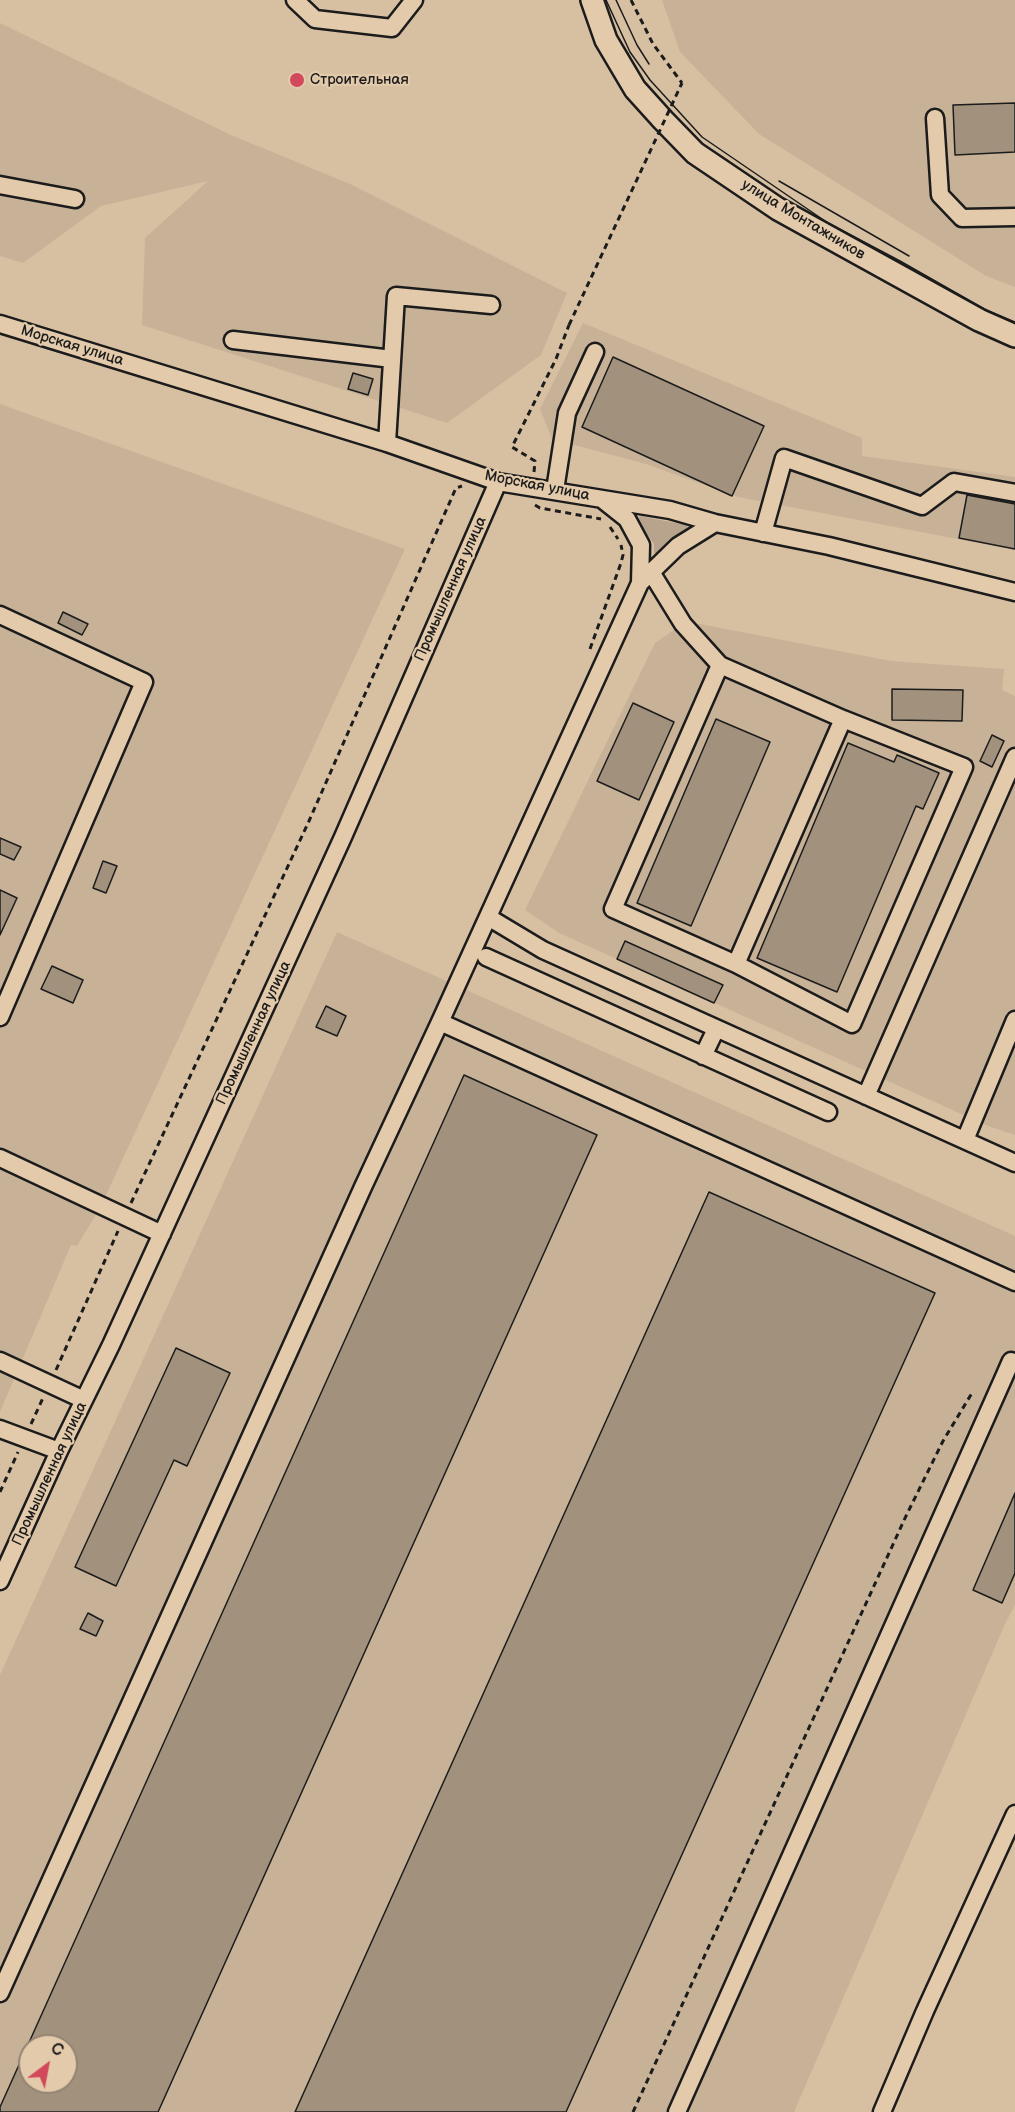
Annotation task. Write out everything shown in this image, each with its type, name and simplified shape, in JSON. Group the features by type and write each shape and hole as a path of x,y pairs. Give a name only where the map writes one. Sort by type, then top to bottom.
{"main road":[{"name":"улица Монтажников","path":"592,0 606,40 635,89 695,153 778,210 979,321 1015,336"}],"street":[{"path":"295,0 315,20 392,28 414,0"},
{"path":"935,118 940,195 962,218 1015,217"},
{"path":"0,185 75,199"},
{"path":"387,443 396,296 491,305"},
{"name":"Морская улица","path":"0,324 387,443 498,482 670,510 715,523 829,546 1015,592"},
{"path":"233,340 392,359"},
{"path":"555,490 567,413 595,352"},
{"path":"764,533 784,458 922,506 954,482 1015,493"},
{"name":"Промышленная улица","path":"0,1581 344,837 498,482"},
{"path":"602,499 627,519 641,545 646,578 720,665 843,719 964,767 852,1024 736,964 613,909 720,665"},
{"path":"0,1993 363,1187 646,578 678,546 715,523"},
{"path":"0,615 144,682 0,1017"},
{"path":"736,964 843,719"},
{"path":"866,1096 1015,757"},
{"path":"488,917 543,950 1015,1162"},
{"path":"486,957 828,1113"},
{"path":"965,1140 1015,1020"},
{"path":"441,1022 1015,1282"},
{"path":"704,1056 716,1029"},
{"path":"0,1158 162,1234"},
{"path":"676,2112 1014,1358"},
{"path":"0,1361 84,1401"},
{"path":"0,1429 59,1451"},
{"path":"882,2112 925,2011 1015,1814"}],"path":[{"path":"586,658 621,563 622,545 606,520 540,508 530,503 535,461 512,447 556,359 569,325 682,83 653,44 631,0"},
{"path":"0,1492 125,1216 309,821 456,488 464,486"},
{"path":"633,2112 906,1516 944,1441 972,1393"}],"shaded area":[{"path":"662,0 1015,0 1015,287 986,276 759,134 680,52"},
{"path":"0,23 231,135 350,184 567,293 541,355 447,423 142,325 145,238 208,181 101,206 23,263 0,256"},
{"path":"583,323 862,438 862,456 1015,477 1015,550 738,497 646,464 552,439 540,409"},
{"path":"0,404 405,549 101,1206 77,1246 71,1245 0,1412"},
{"path":"640,516 686,525 691,530 663,547 658,555 654,553 654,544 637,519"},
{"path":"683,624 700,624 891,661 1004,669 1002,690 1015,696 1015,1135 988,1126 559,933 525,910 655,643"},
{"path":"337,932 1015,1236 1015,1605 794,2112 0,2112 0,1675"}],"building":[{"path":"1015,103 1015,152 955,155 953,105"},
{"path":"613,357 764,426 732,496 582,427"},
{"path":"353,373 373,379 368,395 348,389"},
{"path":"967,495 1015,504 1015,549 959,538"},
{"path":"63,612 88,624 82,635 58,623"},
{"path":"892,689 963,690 962,721 892,720"},
{"path":"633,703 674,722 639,800 597,781"},
{"path":"716,719 770,742 691,926 637,903"},
{"path":"992,735 1004,741 992,767 980,761"},
{"path":"848,743 894,762 897,755 939,773 923,809 916,806 837,992 757,958"},
{"path":"0,838 21,847 14,860 0,854"},
{"path":"103,861 117,866 106,893 93,888"},
{"path":"0,890 17,898 0,935"},
{"path":"625,941 723,985 714,1003 617,959"},
{"path":"52,966 83,980 73,1003 41,989"},
{"path":"326,1006 346,1016 337,1036 316,1027"},
{"path":"464,1075 597,1135 158,2112 0,2112 0,2107 18,2067 18,2094 78,2094 78,2034 33,2034"},
{"path":"709,1192 935,1293 566,2112 295,2112"},
{"path":"176,1348 230,1373 187,1466 174,1460 116,1586 75,1567"},
{"path":"1015,1493 1015,1573 1002,1603 973,1590"},
{"path":"88,1613 103,1621 96,1636 80,1629"}],"tram line":[{"path":"606,0 630,52 650,80 702,137 828,223 986,310 1015,322"},
{"path":"616,0 637,45 649,64"},
{"path":"779,181 909,256"}],"place":[{"name":"Строительная","path":"297,80"}]}
